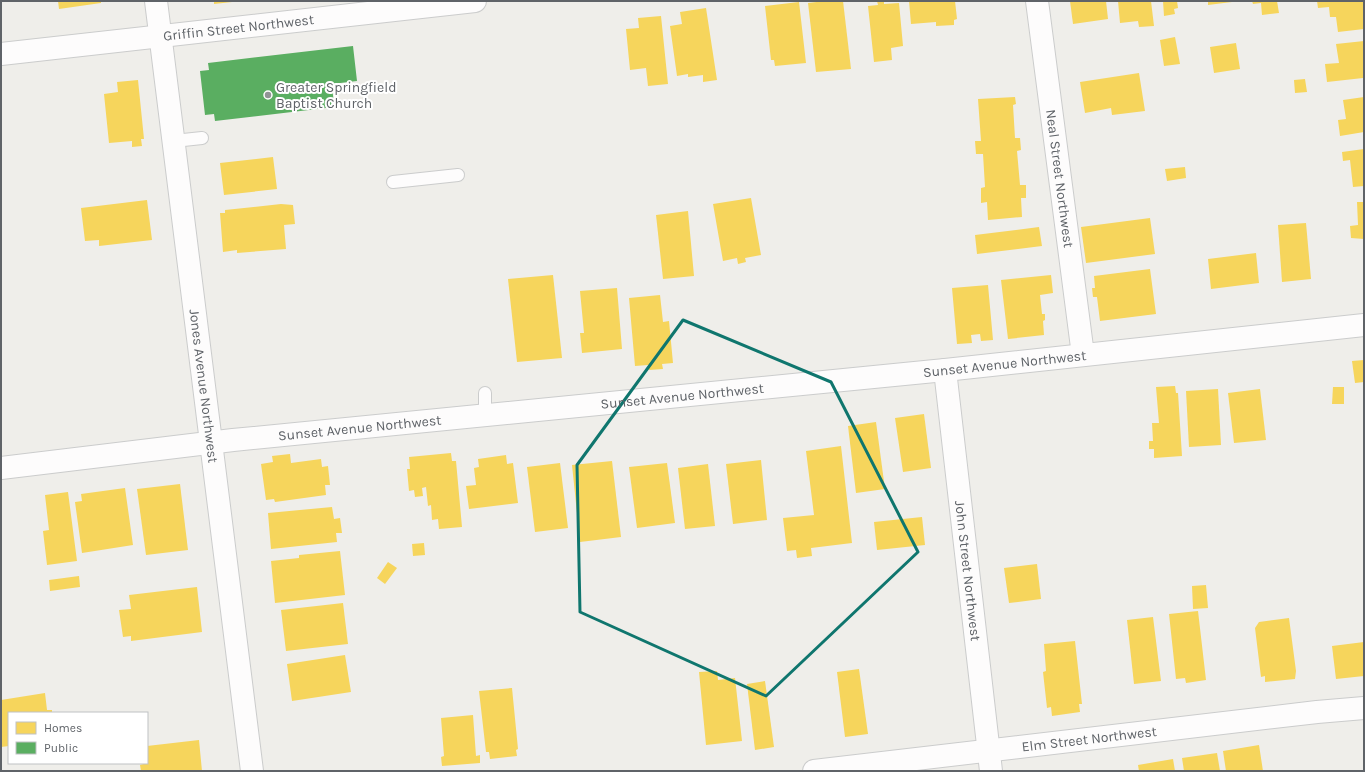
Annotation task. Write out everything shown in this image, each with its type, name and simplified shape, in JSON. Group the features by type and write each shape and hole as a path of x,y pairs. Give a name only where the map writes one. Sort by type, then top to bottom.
{"street":[{"name":"Jones Avenue Northwest","path":"156,1 252,771"},
{"name":"Griffin Street Northwest","path":"1,54 475,1"},
{"name":"Neal Street Northwest","path":"1037,1 1083,355"},
{"name":"Sunset Avenue Northwest","path":"1,468 211,443 945,370 1364,325"},
{"name":"John Street Northwest","path":"945,370 989,761"},
{"name":"Elm Street Northwest","path":"814,771 989,761 1317,712 1364,708"}],"lane":[{"path":"174,141 202,138"},
{"path":"393,182 458,175"},
{"path":"485,393 485,416"}],"highlighted area":[{"path":"683,320 831,382 918,552 766,696 580,612 577,465"}],"building: Homes":[{"path":"58,1 101,1 101,3 59,9"},
{"path":"214,1 232,1 232,2 214,4"},
{"path":"843,1 851,69 816,72 808,3"},
{"path":"877,1 884,1 884,4 899,3 903,46 891,48 892,60 874,62 868,6 878,5"},
{"path":"909,1 955,1 957,19 954,20 954,25 936,26 936,22 911,24"},
{"path":"1070,1 1106,1 1108,19 1073,24"},
{"path":"1118,1 1151,1 1154,26 1139,27 1138,21 1120,23"},
{"path":"1163,1 1177,1 1178,8 1174,9 1175,14 1164,16"},
{"path":"1208,1 1232,1 1232,2 1208,5"},
{"path":"1252,1 1277,1 1279,13 1262,15 1261,3 1253,4"},
{"path":"1317,1 1364,1 1364,29 1338,32 1336,17 1330,17 1329,7 1318,8"},
{"path":"799,2 806,63 775,66 774,60 771,60 765,6"},
{"path":"706,8 717,80 703,82 703,75 688,77 688,74 677,76 670,26 682,24 680,12"},
{"path":"661,16 668,84 648,86 646,68 630,70 626,29 639,28 638,18"},
{"path":"1175,37 1180,64 1164,66 1160,40"},
{"path":"1364,41 1364,82 1363,78 1327,82 1325,64 1339,63 1336,44"},
{"path":"1236,43 1240,69 1214,73 1210,47"},
{"path":"1139,73 1145,111 1112,115 1111,108 1085,113 1080,82"},
{"path":"1305,79 1307,92 1295,93 1294,80"},
{"path":"138,80 144,139 141,139 142,146 132,147 132,141 109,143 104,94 118,92 117,82"},
{"path":"1015,97 1016,104 1013,105 1015,138 1020,138 1021,150 1017,151 1020,185 1026,185 1026,198 1021,198 1022,217 988,220 987,202 981,203 981,188 985,187 983,154 976,154 975,141 981,141 978,99"},
{"path":"1364,97 1364,132 1340,136 1338,120 1346,119 1343,100"},
{"path":"1364,149 1364,186 1353,187 1350,160 1343,161 1342,152"},
{"path":"273,157 277,189 224,195 220,163"},
{"path":"1185,167 1186,178 1167,181 1165,169"},
{"path":"751,198 761,255 745,258 746,262 738,264 737,258 723,261 713,204"},
{"path":"147,200 152,240 99,246 99,240 85,241 81,208"},
{"path":"1357,202 1364,202 1364,239 1351,238 1350,226 1358,225"},
{"path":"281,204 293,205 295,224 284,225 286,249 237,253 237,250 223,252 220,213 225,213 225,210"},
{"path":"688,211 694,276 663,279 656,215"},
{"path":"1150,218 1155,254 1086,263 1081,227"},
{"path":"1306,223 1311,279 1282,282 1278,225"},
{"path":"1039,227 1042,246 977,254 975,235"},
{"path":"1256,253 1259,283 1211,289 1208,259"},
{"path":"1150,269 1156,314 1100,321 1097,297 1093,297 1092,288 1095,288 1094,276"},
{"path":"553,275 562,358 517,362 508,279"},
{"path":"1051,275 1053,293 1040,295 1042,314 1045,314 1045,320 1043,321 1044,335 1008,339 1001,280"},
{"path":"988,285 993,340 981,341 980,334 971,335 972,343 957,344 952,288"},
{"path":"617,288 622,349 582,353 580,333 584,333 580,291"},
{"path":"660,295 663,322 669,321 673,363 662,364 663,369 649,370 648,365 635,366 629,298"},
{"path":"1364,360 1364,382 1355,383 1352,361"},
{"path":"1175,386 1176,393 1178,393 1182,456 1154,458 1154,449 1149,449 1149,441 1153,441 1152,423 1159,423 1156,387"},
{"path":"1333,387 1344,387 1344,404 1332,404"},
{"path":"1218,389 1221,445 1189,447 1186,391"},
{"path":"1260,389 1266,440 1234,443 1228,393"},
{"path":"924,414 931,468 903,472 895,418"},
{"path":"876,422 885,489 856,493 848,426"},
{"path":"841,446 852,543 811,548 812,556 797,558 796,550 787,551 783,518 814,515 806,451"},
{"path":"451,453 452,461 456,461 462,527 439,529 438,519 432,520 431,505 428,506 426,487 422,488 423,496 415,497 414,490 409,491 407,469 410,469 409,457"},
{"path":"290,454 291,463 321,459 322,467 328,466 330,485 325,485 326,495 275,502 274,499 266,500 261,464 273,462 272,456"},
{"path":"506,455 507,464 513,463 518,503 469,509 466,486 476,485 474,468 479,467 478,459"},
{"path":"761,460 767,520 733,524 726,464"},
{"path":"612,461 621,537 580,542 572,465"},
{"path":"560,463 568,528 535,532 527,467"},
{"path":"667,463 675,523 637,528 629,467"},
{"path":"708,464 715,526 685,529 678,468"},
{"path":"180,484 188,550 146,555 137,489"},
{"path":"125,488 133,545 82,553 75,502 82,501 81,494"},
{"path":"68,492 77,561 47,565 43,531 49,530 45,495"},
{"path":"332,507 334,519 340,518 342,533 336,533 337,542 271,549 268,513"},
{"path":"922,517 925,545 877,550 874,522"},
{"path":"424,543 425,555 413,556 412,544"},
{"path":"340,551 345,595 275,603 271,561 299,558 299,555"},
{"path":"388,562 397,568 385,584 377,578"},
{"path":"1037,564 1041,599 1009,603 1004,568"},
{"path":"79,576 80,587 50,591 49,580"},
{"path":"1206,585 1208,608 1193,609 1192,586"},
{"path":"197,587 202,632 131,641 131,636 123,637 119,610 131,609 129,595"},
{"path":"343,603 348,644 286,651 281,610"},
{"path":"1198,611 1206,680 1186,683 1185,678 1176,679 1169,614"},
{"path":"1153,617 1161,681 1134,684 1127,620"},
{"path":"1289,618 1296,671 1295,679 1265,682 1265,676 1261,677 1255,628 1259,622"},
{"path":"1075,641 1082,704 1079,704 1080,712 1052,716 1051,707 1047,708 1043,672 1046,671 1044,644"},
{"path":"1364,642 1364,676 1336,679 1332,646"},
{"path":"345,655 351,692 292,701 287,664"},
{"path":"859,669 868,734 845,737 837,672"},
{"path":"717,671 718,680 735,678 742,741 706,745 699,672"},
{"path":"765,681 774,747 755,750 747,684"},
{"path":"512,688 518,749 516,750 517,756 490,759 489,752 486,752 479,691"},
{"path":"45,693 47,710 52,710 52,712 8,712 8,746 1,747 1,700"},
{"path":"473,715 476,756 480,755 480,763 442,766 441,757 444,756 441,718"},
{"path":"199,740 202,771 141,771 140,765 148,764 148,746"},
{"path":"1259,745 1263,771 1226,771 1223,751"},
{"path":"1217,753 1220,771 1184,771 1182,758"},
{"path":"1173,759 1175,771 1139,771 1138,765"}],"building: Public":[{"name":"Greater Springfield Baptist Church","path":"353,46 357,81 332,84 334,107 215,121 214,114 205,115 200,71 209,70 208,63"}],"place":[{"name":"Greater Springfield Baptist Church","path":"268,95"}]}
